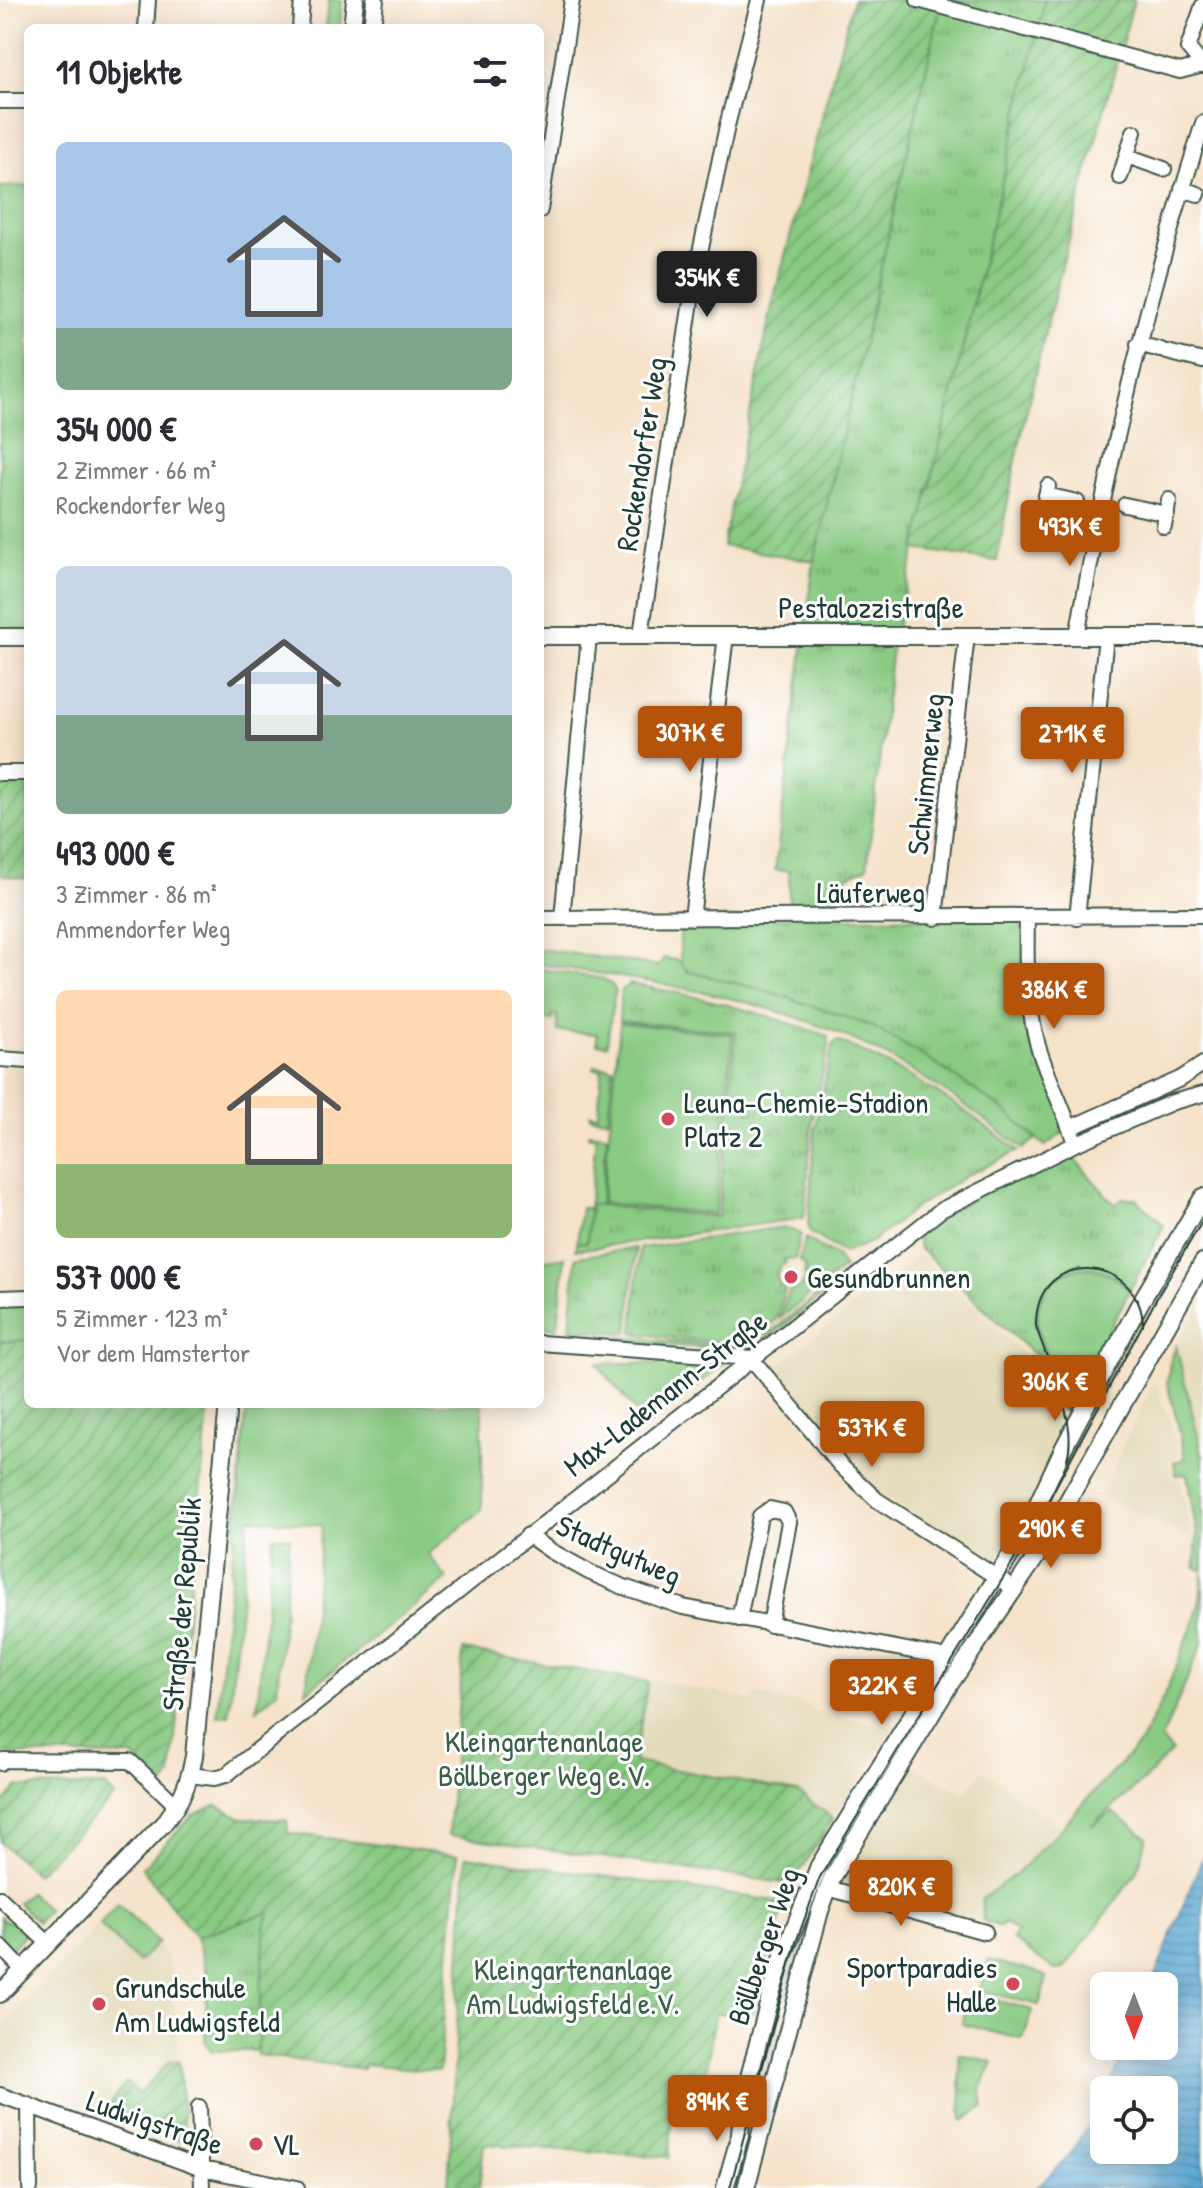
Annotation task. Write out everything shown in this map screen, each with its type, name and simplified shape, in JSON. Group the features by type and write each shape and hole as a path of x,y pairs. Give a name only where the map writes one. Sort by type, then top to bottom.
{"street":[{"path":"146,24 148,0"},
{"path":"300,24 302,0"},
{"path":"352,24 355,0"},
{"path":"372,24 375,0"},
{"path":"544,184 572,0"},
{"name":"Rockendorfer Weg","path":"641,635 694,281 727,126 759,0"},
{"path":"918,0 1180,71 1203,65 1188,48 1203,5"},
{"path":"0,101 24,101"},
{"path":"1077,636 1101,504 1138,344 1203,123"},
{"path":"1120,177 1134,132"},
{"path":"1127,156 1168,170 1198,194"},
{"path":"1138,344 1202,364"},
{"path":"1042,518 1047,490 1081,503 1121,504 1167,513"},
{"path":"692,918 726,635"},
{"name":"Schwimmerweg","path":"935,918 967,635"},
{"name":"Pestalozzistraße","path":"544,636 1203,636"},
{"path":"562,918 589,636"},
{"path":"1077,918 1106,636"},
{"path":"0,637 24,637"},
{"path":"0,773 24,773"},
{"name":"Läuferweg","path":"544,918 1077,918 1203,915"},
{"path":"1027,917 1026,970 1033,1024 1051,1085 1075,1144"},
{"path":"0,1059 24,1061"},
{"path":"1070,1128 1180,1079 1203,1064"},
{"name":"Max-Lademann-Straße","path":"190,1775 214,1778 226,1775 941,1210 1075,1144 1173,1102 1203,1094"},
{"name":"Böllberger Weg","path":"725,2188 740,2135 742,2104 769,2001 819,1866 1024,1533 1063,1449 1139,1305 1203,1197"},
{"name":"Böllberger Weg","path":"746,2188 828,1888 841,1861 948,1687 1015,1589 1203,1262"},
{"path":"0,1298 24,1297"},
{"path":"544,1343 751,1358 840,1465 877,1500 1015,1589"},
{"name":"Straße der Republik","path":"0,1994 163,1824 177,1806 190,1775 228,1408"},
{"path":"739,1619 760,1516 770,1509 784,1512 789,1522 770,1625"},
{"name":"Stadtgutweg","path":"528,1535 551,1551 621,1586 683,1607 938,1656 945,1662"},
{"path":"0,1763 3,1760 130,1761 177,1806"},
{"name":"Böllberger Weg","path":"828,1888 985,1932"},
{"path":"0,1898 48,1943"},
{"path":"0,1946 23,1970"},
{"name":"Ludwigstraße","path":"0,2095 202,2169 297,2188"},
{"path":"29,2105 30,2188"},
{"path":"199,2107 202,2188"}],"shaded area":[{"path":"920,1254 1040,1370 1054,1413 1060,1443 1008,1546 993,1565 881,1494 837,1450 772,1370"},
{"path":"1203,1298 1203,1455 1176,1345"},
{"path":"1155,1381 1169,1413 1179,1458 1169,1461 1173,1479 1180,1478 1192,1538 1099,1496"},
{"path":"996,1592 1000,1598 837,1862 793,1999 774,1994 816,1879"},
{"path":"648,1679 753,1700 755,1694 808,1705 808,1711 894,1727 833,1818 797,1792 633,1762"},
{"path":"913,1766 965,1794 983,1770 1062,1828 1017,1873 982,1899 983,1921 839,1886"},
{"name":"Grundschule Am Ludwigsfeld","path":"118,1904 158,1942 172,1970 183,2142 42,2091 35,2108 0,2095 0,2029"},
{"path":"776,2007 785,2010 742,2188 732,2188 744,2114 753,2093"}],"green space":[{"path":"329,0 342,0 340,24 326,24"},
{"path":"853,0 942,0 814,561 723,546 773,301"},
{"path":"942,0 1045,0 892,648 867,868 846,877 844,918 1027,917 1029,1000 1070,1128 1045,1146 1003,1109 872,1026 771,992 687,971 680,961 680,918 789,918 789,871 775,870 814,561"},
{"path":"1045,0 1134,0 1041,349 997,561 915,549"},
{"path":"24,186 24,630 0,630 0,187"},
{"path":"0,775 24,775 24,878 0,875"},
{"path":"544,950 659,966 664,958 680,961 687,971 771,992 872,1026 1003,1109 1037,1138 1023,1149 929,1081 879,1052 826,1028 756,1005 648,981 544,965"},
{"path":"544,970 604,979 615,990 607,1045 597,1044 597,1034 558,1031 557,1015 552,1015 553,1020 544,1019"},
{"path":"630,984 730,1006 828,1036 829,1045 812,1121 804,1218 576,1250 577,1243 587,1242 590,1204 718,1217 736,1032 619,1021 621,990"},
{"name":"Leuna-Chemie-Stadion Platz 2","path":"620,1023 733,1034 715,1214 602,1203"},
{"path":"838,1041 886,1063 932,1090 1018,1151 968,1175 919,1205 873,1241 844,1253 811,1233 808,1225 815,1129 833,1044"},
{"path":"595,1066 613,1068 608,1119 590,1117 590,1114 598,1115 602,1070 594,1069"},
{"path":"588,1133 607,1135 600,1205 590,1205 587,1242 577,1243 581,1208 589,1208 596,1137 588,1136"},
{"path":"1071,1155 1115,1205 1123,1198 1135,1198 1164,1225 1130,1290 1115,1277 1084,1268 1069,1271 1045,1291 1038,1306 1036,1326 1066,1412 1059,1408 1044,1364 919,1248 917,1239 924,1228 952,1210 1034,1169 1039,1172"},
{"path":"784,1227 801,1234 795,1259 783,1259 786,1263 776,1275 785,1289 778,1313 772,1324 760,1333 726,1341 706,1341 633,1333 640,1248"},
{"path":"806,1238 837,1257 844,1268 779,1319 789,1291 800,1288 805,1279 806,1267 799,1260"},
{"path":"636,1248 628,1333 570,1329 576,1257"},
{"path":"565,1257 556,1328 544,1326 544,1260"},
{"path":"1086,1267 1110,1274 1130,1290 1066,1412 1042,1348 1038,1326 1039,1306 1046,1289 1061,1275"},
{"path":"848,1272 850,1274 766,1340 764,1337"},
{"path":"24,1304 24,1340 0,1342 0,1306"},
{"path":"573,1334 736,1346 739,1350 587,1340"},
{"path":"24,1340 24,1408 209,1408 171,1776 162,1789 133,1756 0,1754 0,1342"},
{"path":"1176,1346 1203,1457 1203,1571 1195,1567 1197,1536 1187,1474 1176,1475 1174,1462 1185,1459 1167,1384"},
{"path":"597,1363 725,1363 647,1425"},
{"path":"263,1408 482,1408 482,1510 428,1554 447,1579 306,1692 322,1525 249,1518 229,1715 217,1716 246,1413 262,1415"},
{"path":"273,1536 290,1537 277,1691 257,1710"},
{"path":"1203,1573 1202,1644 1161,1740 1172,1751 1091,1826 1112,1812 1147,1837 1138,1871 1064,1969 1055,1970 1012,1939 1017,1932 1004,1923 1001,1927 983,1921 982,1899 1017,1873 1141,1742 1164,1696 1193,1624"},
{"name":"Kleingartenanlage Böllberger Weg e.V.","path":"463,1650 648,1682 634,1762 797,1792 833,1818 795,1880 783,1883 448,1835"},
{"path":"106,1786 114,1797 36,1874 0,1842 0,1807 18,1787"},
{"path":"216,1805 242,1818 287,1820 288,1833 458,1855 439,2071 364,2064 363,2069 257,2055 265,1926 269,1912 196,1937 142,1868 193,1815"},
{"name":"Kleingartenanlage Am Ludwigsfeld e.V.","path":"466,1856 776,1901 783,1909 754,2012 747,2016 715,2013 706,2073 701,2074 696,2084 692,2114 673,2113 669,2157 484,2144 479,2188 448,2188"},
{"path":"29,1892 48,1910 37,1922 18,1903"},
{"path":"118,1904 158,1942 138,1962 99,1924"},
{"path":"270,1911 257,2051 212,2051 205,2043 207,1980 196,1937"},
{"path":"0,1917 4,1921 13,1921 26,1933 10,1950 0,1940"},
{"name":"Sportparadies Halle","path":"988,1960 1040,1973 1047,1978 1039,2005 979,1990"},
{"path":"970,1993 1032,2010 1024,2037 1020,2039 962,2024"},
{"path":"959,2054 993,2062 981,2089 984,2106 965,2120 962,2120"},
{"path":"179,2061 183,2142 103,2113 126,2082 139,2094 169,2062"}],"water":[{"path":"1203,1856 1203,2188 1036,2188 1067,2158 1090,2123 1090,2164 1178,2164 1178,2076 1114,2076 1121,2060 1178,2060 1178,1972 1157,1972"}],"tram line":[{"path":"730,2188 796,1942 820,1877 1032,1531 1159,1294 1203,1220"},
{"path":"1067,1459 1069,1427 1036,1326 1040,1300 1052,1282 1069,1272 1089,1269 1108,1273 1126,1285 1138,1302 1143,1326"}],"place":[{"name":"Leuna-Chemie-Stadion Platz 2","path":"668,1119"},
{"name":"Gesundbrunnen","path":"791,1277"},
{"name":"Sportparadies Halle","path":"1013,1984"},
{"name":"Grundschule Am Ludwigsfeld","path":"99,2004"},
{"name":"VL","path":"256,2144"}]}
